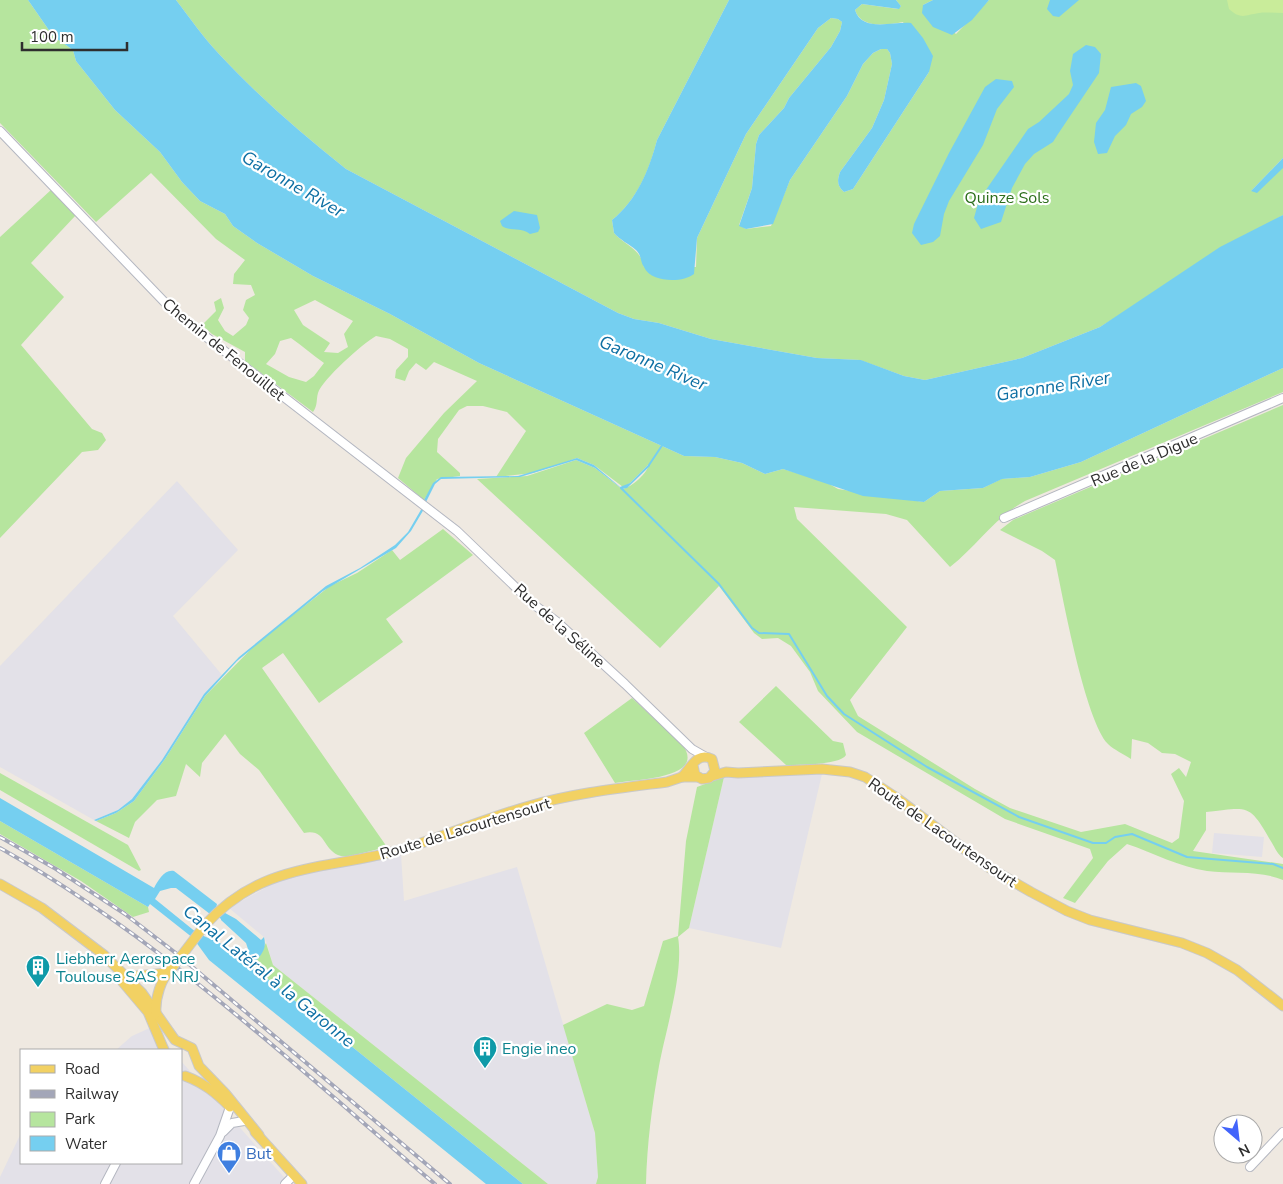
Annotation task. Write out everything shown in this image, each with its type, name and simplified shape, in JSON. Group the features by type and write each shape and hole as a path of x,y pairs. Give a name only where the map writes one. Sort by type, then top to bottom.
{"main road":[{"path":"682,777 700,757 710,759 726,772"},
{"path":"710,759 716,768 712,776"},
{"path":"693,764 694,772 698,777"},
{"name":"Route de Lacourtensourt","path":"156,1013 156,1005 170,970 221,907 268,881 296,870 396,851 528,806 561,798 668,782 682,777 705,779 726,772 822,769 857,774 883,788 988,866 1031,892 1090,920 1182,943 1207,953 1236,970 1283,1006"},
{"path":"0,884 56,918 104,955 126,977 156,1013 170,1034 180,1044 192,1048 199,1066 245,1116 259,1135"},
{"path":"89,944 142,1004 154,1023 165,1049"},
{"path":"126,977 170,970"},
{"path":"168,1049 180,1044"},
{"path":"183,1076 194,1070 196,1060"},
{"path":"183,1076 200,1081 214,1091 259,1135 302,1184"}],"street":[{"name":"Chemin de Fenouillet","path":"0,131 174,312 424,505"},
{"name":"Rue de la Digue","path":"1004,518 1283,398"},
{"name":"Rue de la Séline","path":"424,505 464,537 540,610 563,627 685,740 692,749 710,759"},
{"path":"692,749 693,764"},
{"path":"194,1184 220,1136 230,1107"},
{"path":"220,1136 232,1123 244,1120"},
{"path":"1250,1167 1283,1132"},
{"path":"105,1184 115,1164"},
{"path":"285,1184 294,1175"}],"shaded area":[{"path":"177,481 238,550 173,616 222,675 204,694 162,760 132,799 118,810 94,820 0,767 0,666"},
{"path":"822,774 781,948 689,928 724,777"},
{"path":"1214,833 1264,837 1262,857 1212,853"},
{"path":"401,854 404,901 517,867 595,1133 598,1177 596,1184 548,1184 273,965 265,938 229,908 278,881 298,874 368,862"},
{"path":"152,1027 171,1049 117,1049 132,1036"},
{"path":"182,1062 290,1184 0,1184 0,1177 20,1135 20,1164 182,1164"}],"green space":[{"path":"0,0 28,0 53,36 73,50 76,61 115,110 160,152 182,182 200,201 225,214 233,226 257,243 313,276 390,314 479,363 684,456 715,457 742,463 765,474 783,469 824,481 838,489 924,502 940,491 983,488 1001,479 1030,477 1081,462 1283,368 1283,392 1025,501 1004,516 950,567 907,520 886,514 794,507 797,519 907,627 850,700 858,716 975,789 1010,808 1081,832 1125,824 1172,843 1179,838 1184,801 1171,774 1179,768 1186,777 1191,762 1175,754 1162,753 1148,743 1132,739 1131,759 1108,744 1099,731 1083,685 1055,560 1042,551 1000,530 1013,520 1283,405 1283,858 1253,814 1240,809 1206,812 1206,830 1193,851 1283,864 1283,880 1265,875 1197,869 1127,844 1108,861 1075,903 1063,898 1093,858 1090,849 1005,819 857,732 818,691 810,672 791,646 778,638 762,639 754,633 719,586 660,648 477,479 527,476 576,460 595,468 622,489 630,486 646,472 649,464 630,483 623,487 594,465 577,458 533,473 496,477 526,431 507,412 483,406 467,406 459,410 438,439 437,452 460,473 460,476 437,479 424,500 398,478 406,458 444,413 477,381 434,362 426,370 416,363 409,371 405,381 395,378 396,370 408,357 408,349 390,339 376,336 353,354 321,387 313,412 245,361 245,352 212,334 202,325 216,311 214,302 221,298 224,308 218,320 225,331 233,336 246,325 249,318 243,310 246,300 255,295 251,285 233,284 234,274 245,260 216,239 151,173 96,222 0,123","holes":["315,300 353,321 344,334 348,347 338,353 324,352 330,343 303,325 294,310","291,338 324,363 314,376 306,382 289,377 266,364 275,354 280,341"]},
{"name":"Quinze Sols","path":"176,0 729,0 657,140 641,184 621,212 612,220 614,233 640,256 644,267 696,267 697,238 746,134 818,28 831,18 842,22 840,31 831,47 789,98 784,108 759,135 756,144 752,188 739,225 746,229 771,226 790,180 847,96 863,64 873,53 881,49 887,49 890,53 892,64 884,100 872,128 840,172 838,183 844,192 853,189 929,72 903,22 882,25 869,23 858,16 855,10 862,4 898,9 901,6 896,0 933,0 923,5 956,34 989,0 1283,0 1283,158 1251,191 1280,168 1283,168 1283,215 1100,327 1022,358 925,380 904,376 860,360 817,358 711,339 618,313 346,169 296,128 249,85 213,48"},
{"path":"1227,0 1283,0 1283,13 1240,16 1229,9"},
{"path":"52,189 76,215 31,263 64,297 21,345 92,429 102,433 106,440 98,450 82,452 0,538 0,237"},
{"path":"443,529 473,555 386,619 403,642 319,703 283,653 262,668 387,847 357,855 341,856 330,850 317,834 311,832 304,833 259,770 240,754 225,734 202,763 200,777 186,764 176,796 157,800 135,822 129,838 96,821 116,813 134,801 165,759 205,696 256,644 330,586 357,573 392,550 400,560"},
{"path":"776,686 833,741 843,743 846,755 828,763 786,765 739,722"},
{"path":"632,698 682,744 687,756 685,764 678,771 652,778 615,783 584,733"},
{"path":"0,773 128,845 141,870 139,871 0,790"},
{"path":"724,777 689,928 678,937 679,967 654,1095 646,1184 596,1184 598,1177 595,1133 563,1025 607,1004 632,1010 644,1006 663,941 678,936 686,841 697,787"},
{"path":"0,821 148,907 149,912 133,917 81,881 0,834"},
{"path":"266,943 273,965 548,1184 523,1184 249,964 252,960 255,962"}],"water":[{"name":"Garonne River","path":"28,0 176,0 213,48 249,85 296,128 346,169 618,313 711,339 817,358 861,360 904,376 925,380 1022,358 1100,327 1220,247 1283,215 1283,368 1081,462 1030,477 1002,479 983,488 940,491 924,502 863,496 783,469 765,474 742,463 715,457 684,456 479,363 390,314 313,276 257,243 233,226 225,214 200,201 182,182 160,152 115,110 76,61 73,50 53,36"},
{"path":"729,0 896,0 901,6 899,9 862,4 855,10 859,17 871,24 911,23 923,38 933,56 929,72 853,189 844,192 840,188 838,183 839,175 872,128 884,100 892,64 890,53 887,49 881,49 873,53 863,64 847,96 790,180 773,224 746,229 739,226 752,188 756,144 759,135 784,108 789,98 831,47 840,31 842,22 831,18 818,28 746,134 697,238 694,274 683,279 660,279 648,272 638,252 614,233 612,220 621,212 641,184 657,140"},
{"path":"933,0 989,0 972,20 952,35 933,27 922,13 923,5"},
{"path":"1050,0 1079,0 1059,17 1053,16 1047,9"},
{"path":"1086,45 1095,47 1101,54 1099,73 1053,142 1034,154 1025,164 1012,188 1001,222 981,229 974,218 979,200 1028,129 1039,122 1069,94 1073,85 1070,71 1073,54"},
{"path":"996,79 1012,81 1014,87 997,109 983,145 949,201 944,214 940,236 933,242 921,245 912,233 914,224 949,153 985,87"},
{"path":"1136,83 1141,86 1146,101 1142,107 1131,114 1126,125 1115,136 1107,153 1098,154 1094,142 1096,123 1105,110 1111,87"},
{"path":"1283,158 1283,168 1257,193 1251,191"},
{"path":"514,211 537,215 540,228 538,232 530,234 502,226 500,221"},
{"path":"577,458 594,465 620,487 630,483 650,463 650,466 627,488 622,489 595,468 576,460 520,477 441,479 435,484 426,502 424,500 433,483 441,477 518,476"},
{"path":"422,508 424,509 411,531 396,548 323,591 237,661 205,696 165,759 134,801 116,813 96,821 94,820 118,810 132,799 162,760 204,694 239,657 326,586 360,568 395,545 408,532"},
{"path":"0,798 154,888 164,874 174,871 217,904 216,908 236,919 261,940 264,937 265,944 262,953 255,962 252,960 249,964 523,1184 486,1184 209,960 193,938 150,904 148,907 0,821","holes":["176,888 210,914 213,912 246,943 248,949 245,954 248,958 246,961 224,945 197,933 155,899 160,891"]}],"waterway":[{"path":"649,465 663,444"},
{"path":"621,488 719,584 752,628 759,633 789,634 827,696 844,714 927,767 1019,817 1093,843 1106,843 1115,837 1132,834 1187,857 1273,864 1283,868"}],"railway":[{"path":"0,837 56,869 125,914 177,954 450,1184"},
{"path":"0,848 59,883 171,963 278,1050 435,1184"}],"place":[{"name":"Liebherr Aerospace Toulouse SAS - NRJ","path":"38,988"},
{"name":"Engie ineo","path":"485,1069"},
{"name":"But","path":"229,1174"}],"water label":[{"name":"Canal Latéral à la Garonne","path":"269,976"}]}
